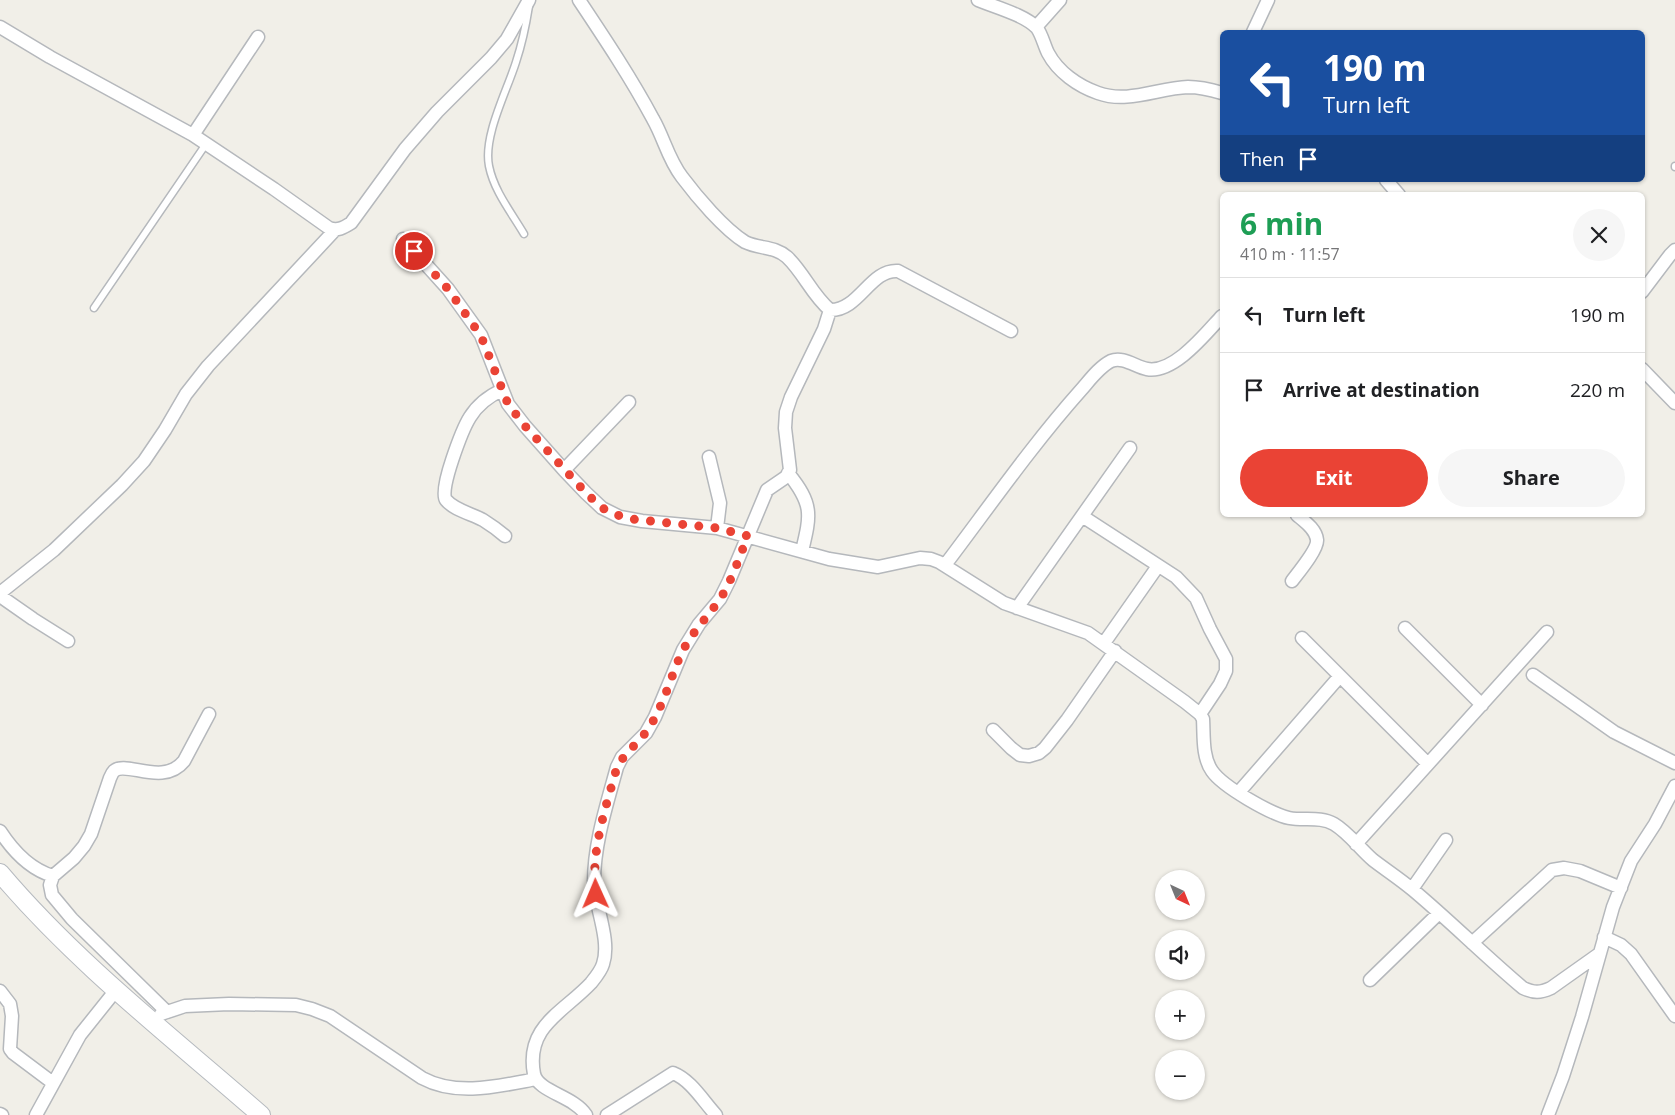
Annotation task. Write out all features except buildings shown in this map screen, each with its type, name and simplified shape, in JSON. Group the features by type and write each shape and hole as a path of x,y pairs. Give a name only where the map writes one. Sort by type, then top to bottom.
{"street":[{"path":"0,27 50,57 193,135 329,228 335,230 351,223 405,149 437,112 491,58 507,39 529,0"},
{"path":"579,0 612,48 653,118 666,150 680,175 735,235 747,243 778,250 787,257 813,292 830,310 837,310 846,306 883,274 891,270 898,271 1011,331"},
{"path":"978,0 1024,19 1036,27 1049,54 1059,68 1080,86 1100,94 1130,98 1188,87 1220,92"},
{"path":"1036,27 1060,0"},
{"path":"1254,30 1268,0"},
{"path":"193,135 258,37"},
{"path":"1388,182 1396,192"},
{"path":"68,641 33,619 0,594 54,550 122,485 144,461 186,394 208,366 335,230"},
{"path":"403,239 448,289 481,336 508,404 564,470 602,508 620,516 642,521 717,528 829,559 878,568 920,558 931,559 945,565 1004,603 1088,633 1115,651 1200,714 1203,719 1206,755 1212,771 1222,781 1258,804 1290,818 1320,819 1333,824 1372,859 1412,889 1523,988 1532,993 1542,992 1599,954"},
{"path":"1645,288 1675,250"},
{"path":"586,1115 572,1101 542,1086 534,1075 534,1057 537,1038 544,1026 586,988 596,977 603,965 605,951 594,882 598,845 617,767 622,757 646,733 655,717 683,650 699,624 720,599 730,581 768,490 786,477 790,470 785,428 786,412 791,396 821,336 830,310"},
{"path":"945,565 1058,416 1100,370 1111,361 1118,360 1148,369 1160,369 1174,362 1193,347 1220,318"},
{"path":"1645,371 1675,403"},
{"path":"502,390 487,397 470,416 463,430 444,485 443,495 446,501 454,507 484,521 505,536"},
{"path":"564,470 629,402"},
{"path":"1017,608 1130,448"},
{"path":"709,457 720,504 717,528"},
{"path":"788,473 803,494 808,505 809,521 802,551"},
{"path":"1082,516 1176,578 1196,598 1226,659 1226,671 1220,684 1200,714"},
{"path":"1292,581 1316,547 1317,540 1310,527 1299,517"},
{"path":"1104,643 1158,566"},
{"path":"1405,628 1482,704"},
{"path":"1356,844 1547,632"},
{"path":"1302,638 1428,764"},
{"path":"993,730 1020,755 1029,756 1039,753 1067,720 1115,651"},
{"path":"1533,675 1614,732 1675,763"},
{"path":"1239,792 1340,676"},
{"path":"167,1012 72,919 52,895 50,884 52,876 74,858 91,834 114,770 120,768 170,772 179,768 209,714"},
{"path":"1548,1115 1564,1076 1604,937 1621,888 1632,861 1655,824 1675,786"},
{"path":"0,831 7,843 19,856 40,872 52,876"},
{"path":"1412,889 1446,840"},
{"path":"1472,943 1552,870 1564,868 1580,871 1621,888"},
{"path":"0,873 53,930 116,990 261,1115"},
{"path":"1370,980 1439,913"},
{"path":"1604,937 1621,945 1632,954 1675,1016"},
{"path":"36,1115 80,1035 116,990"},
{"path":"0,991 10,1004 12,1016 10,1048 13,1053 54,1083"},
{"path":"150,1020 185,1006 229,1004 296,1005 330,1016 434,1085 453,1088 476,1088 536,1079"},
{"path":"607,1115 673,1073 680,1075 687,1081 716,1115"}],"lane":[{"path":"524,234 493,181 489,164 490,142 527,22 529,0"},
{"path":"94,308 206,144"}],"route":[{"path":"414,251 448,289 481,336 508,404 564,470 602,508 631,519 717,528 748,536 730,581 720,599 699,624 683,650 655,717 646,733 622,757 617,767 598,845 594,882 596,894"}]}
